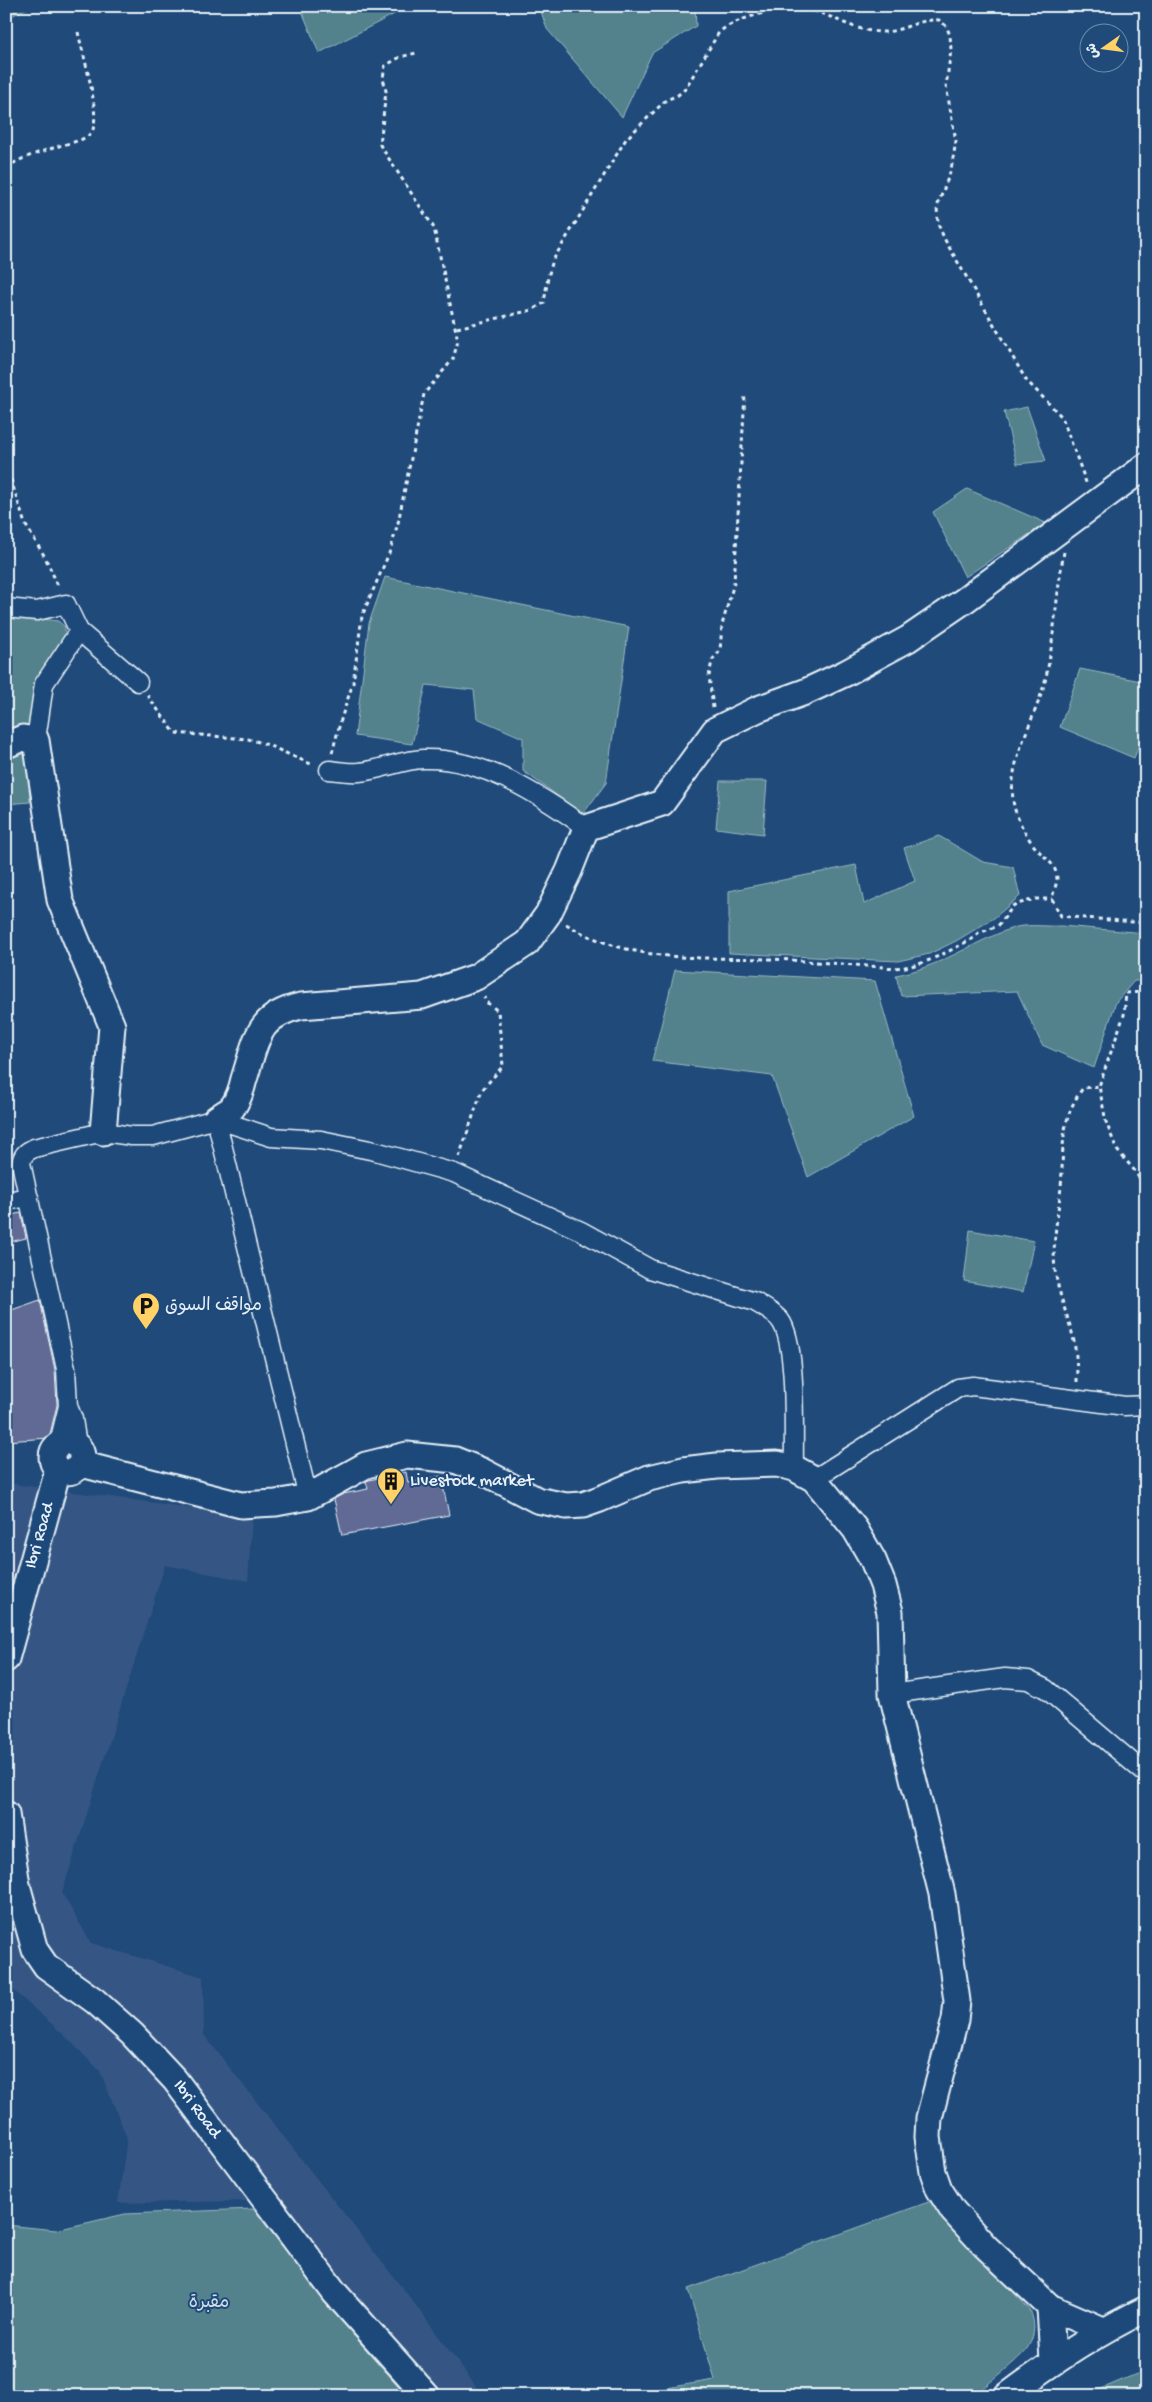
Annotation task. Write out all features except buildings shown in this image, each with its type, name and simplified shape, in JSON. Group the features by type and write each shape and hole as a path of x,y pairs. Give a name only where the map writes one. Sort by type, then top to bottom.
{"street":[{"path":"1103,2330 1050,2307 985,2246 953,2211 940,2189 933,2172 928,2137 929,2118 954,2020 956,1987 942,1894 892,1694 890,1612 883,1585 873,1560 855,1529 804,1473 760,1463 683,1470 649,1478 583,1505 566,1506 537,1500 482,1471 455,1460 407,1455 366,1465 308,1496 269,1504 241,1505 69,1456 68,1406 63,1350 21,1162 26,1152 103,1132 132,1136 153,1136 216,1119 232,1108 241,1090 256,1042 264,1024 284,1010 302,1006 422,996 476,977 527,943 548,914 586,828 662,803 716,730 758,709 829,681 887,651 965,600 1146,466"},
{"path":"6,608 37,611 66,604 79,632 138,682"},
{"path":"79,632 44,684 36,740 60,900 112,1026 103,1132"},
{"path":"6,745 23,738 36,740"},
{"path":"329,770 359,772 409,760 423,759 459,763 510,782 558,808 586,828"},
{"path":"216,1119 271,1137 321,1140 454,1173 581,1231 650,1269 755,1302 772,1313 783,1325 789,1343 804,1473"},
{"path":"216,1119 308,1496"},
{"path":"6,1201 29,1197"},
{"path":"804,1473 958,1388 973,1386 1125,1406 1146,1405"},
{"name":"Ibri Road","path":"6,1659 69,1456"},
{"path":"892,1694 1005,1678 1028,1680 1046,1689 1146,1774"},
{"name":"Ibri Road","path":"6,1814 17,1885 35,1950 40,1959 46,1966 95,2001 132,2034 175,2080 328,2285 427,2396"},
{"path":"1050,2307 1053,2361"},
{"path":"1007,2396 1053,2361 1103,2330 1146,2309"}],"path":[{"path":"457,328 532,310 544,303 548,277 554,260 626,139 666,100 686,89 718,34 725,27 752,16 803,8 842,24 882,32 906,28 931,19 939,20 946,26 950,35 951,50 946,86 956,141 951,170 937,208 938,224 945,240 1026,380 1062,417 1096,503"},
{"path":"6,168 28,157 77,141 91,133 94,126 94,108 78,32"},
{"path":"138,682 175,733 248,739 263,743 329,770 342,716 353,683 362,616 390,551 398,523 424,394 453,359 458,341 457,328 434,228 380,146 386,91 383,78 385,66 400,57 416,53"},
{"path":"716,730 709,676 713,659 720,651 722,624 734,583 745,394"},
{"path":"6,464 25,524 46,557 66,604"},
{"path":"1073,521 1064,554 1046,678 1039,704 1017,761 1013,785 1014,806 1023,828 1033,845 1049,858 1054,867 1057,880 1052,899 1061,916 1146,923"},
{"path":"548,914 586,936 619,948 651,956 697,960 788,960 904,967 925,962 974,938 979,933 998,926 1014,905 1035,899 1052,899"},
{"path":"454,1173 482,1090 503,1066 498,1011 486,1002 476,977"},
{"path":"1146,992 1126,993 1124,1015 1099,1086 1106,1122 1117,1150 1135,1171 1146,1190"},
{"path":"1078,1400 1077,1363 1055,1270 1056,1221 1061,1187 1064,1126 1072,1103 1082,1088 1099,1086"}],"shaded area":[{"path":"6,1483 252,1516 248,1581 165,1565 62,1893 91,1943 203,1977 204,2035 411,2299 483,2396 419,2396 248,2201 118,2203 127,2138 100,2071 62,2033 6,1984"}],"green space":[{"path":"6,6 31,6 6,19"},
{"path":"300,6 410,6 319,53"},
{"path":"539,6 695,6 696,26 652,53 622,117 547,29"},
{"path":"1027,407 1046,461 1017,464 1004,412"},
{"path":"967,489 1046,523 965,577 933,512"},
{"path":"385,577 629,627 606,783 583,814 523,771 523,738 477,718 474,690 426,685 412,744 355,736 369,623"},
{"path":"6,614 58,621 65,627 65,640 34,706 29,727 6,736"},
{"path":"1080,669 1146,682 1146,728 1134,758 1060,727"},
{"path":"29,751 30,802 6,804 6,760"},
{"path":"720,781 767,781 763,834 716,828"},
{"path":"939,836 983,862 1013,867 1020,896 994,918 956,941 929,954 898,961 729,953 729,891 856,865 864,904 915,881 904,848"},
{"path":"1061,926 1146,933 1146,981 1134,981 1116,1002 1094,1068 1042,1045 1017,991 901,996 896,975 926,967 1016,927"},
{"path":"675,970 875,981 914,1116 808,1177 772,1076 652,1061"},
{"path":"970,1230 1034,1241 1023,1292 964,1281"},
{"path":"934,2200 953,2229 1030,2310 1033,2319 1034,2328 1028,2347 1011,2365 973,2396 616,2396 715,2380 688,2289"},
{"name":"مقبرة","path":"253,2209 351,2332 407,2396 6,2396 6,2225 56,2230 125,2214"},
{"path":"1146,2370 1146,2396 1085,2396 1087,2395"}],"place":[{"name":"مواقف السوق","path":"146,1330"},
{"name":"Livestock market","path":"391,1505"}]}
